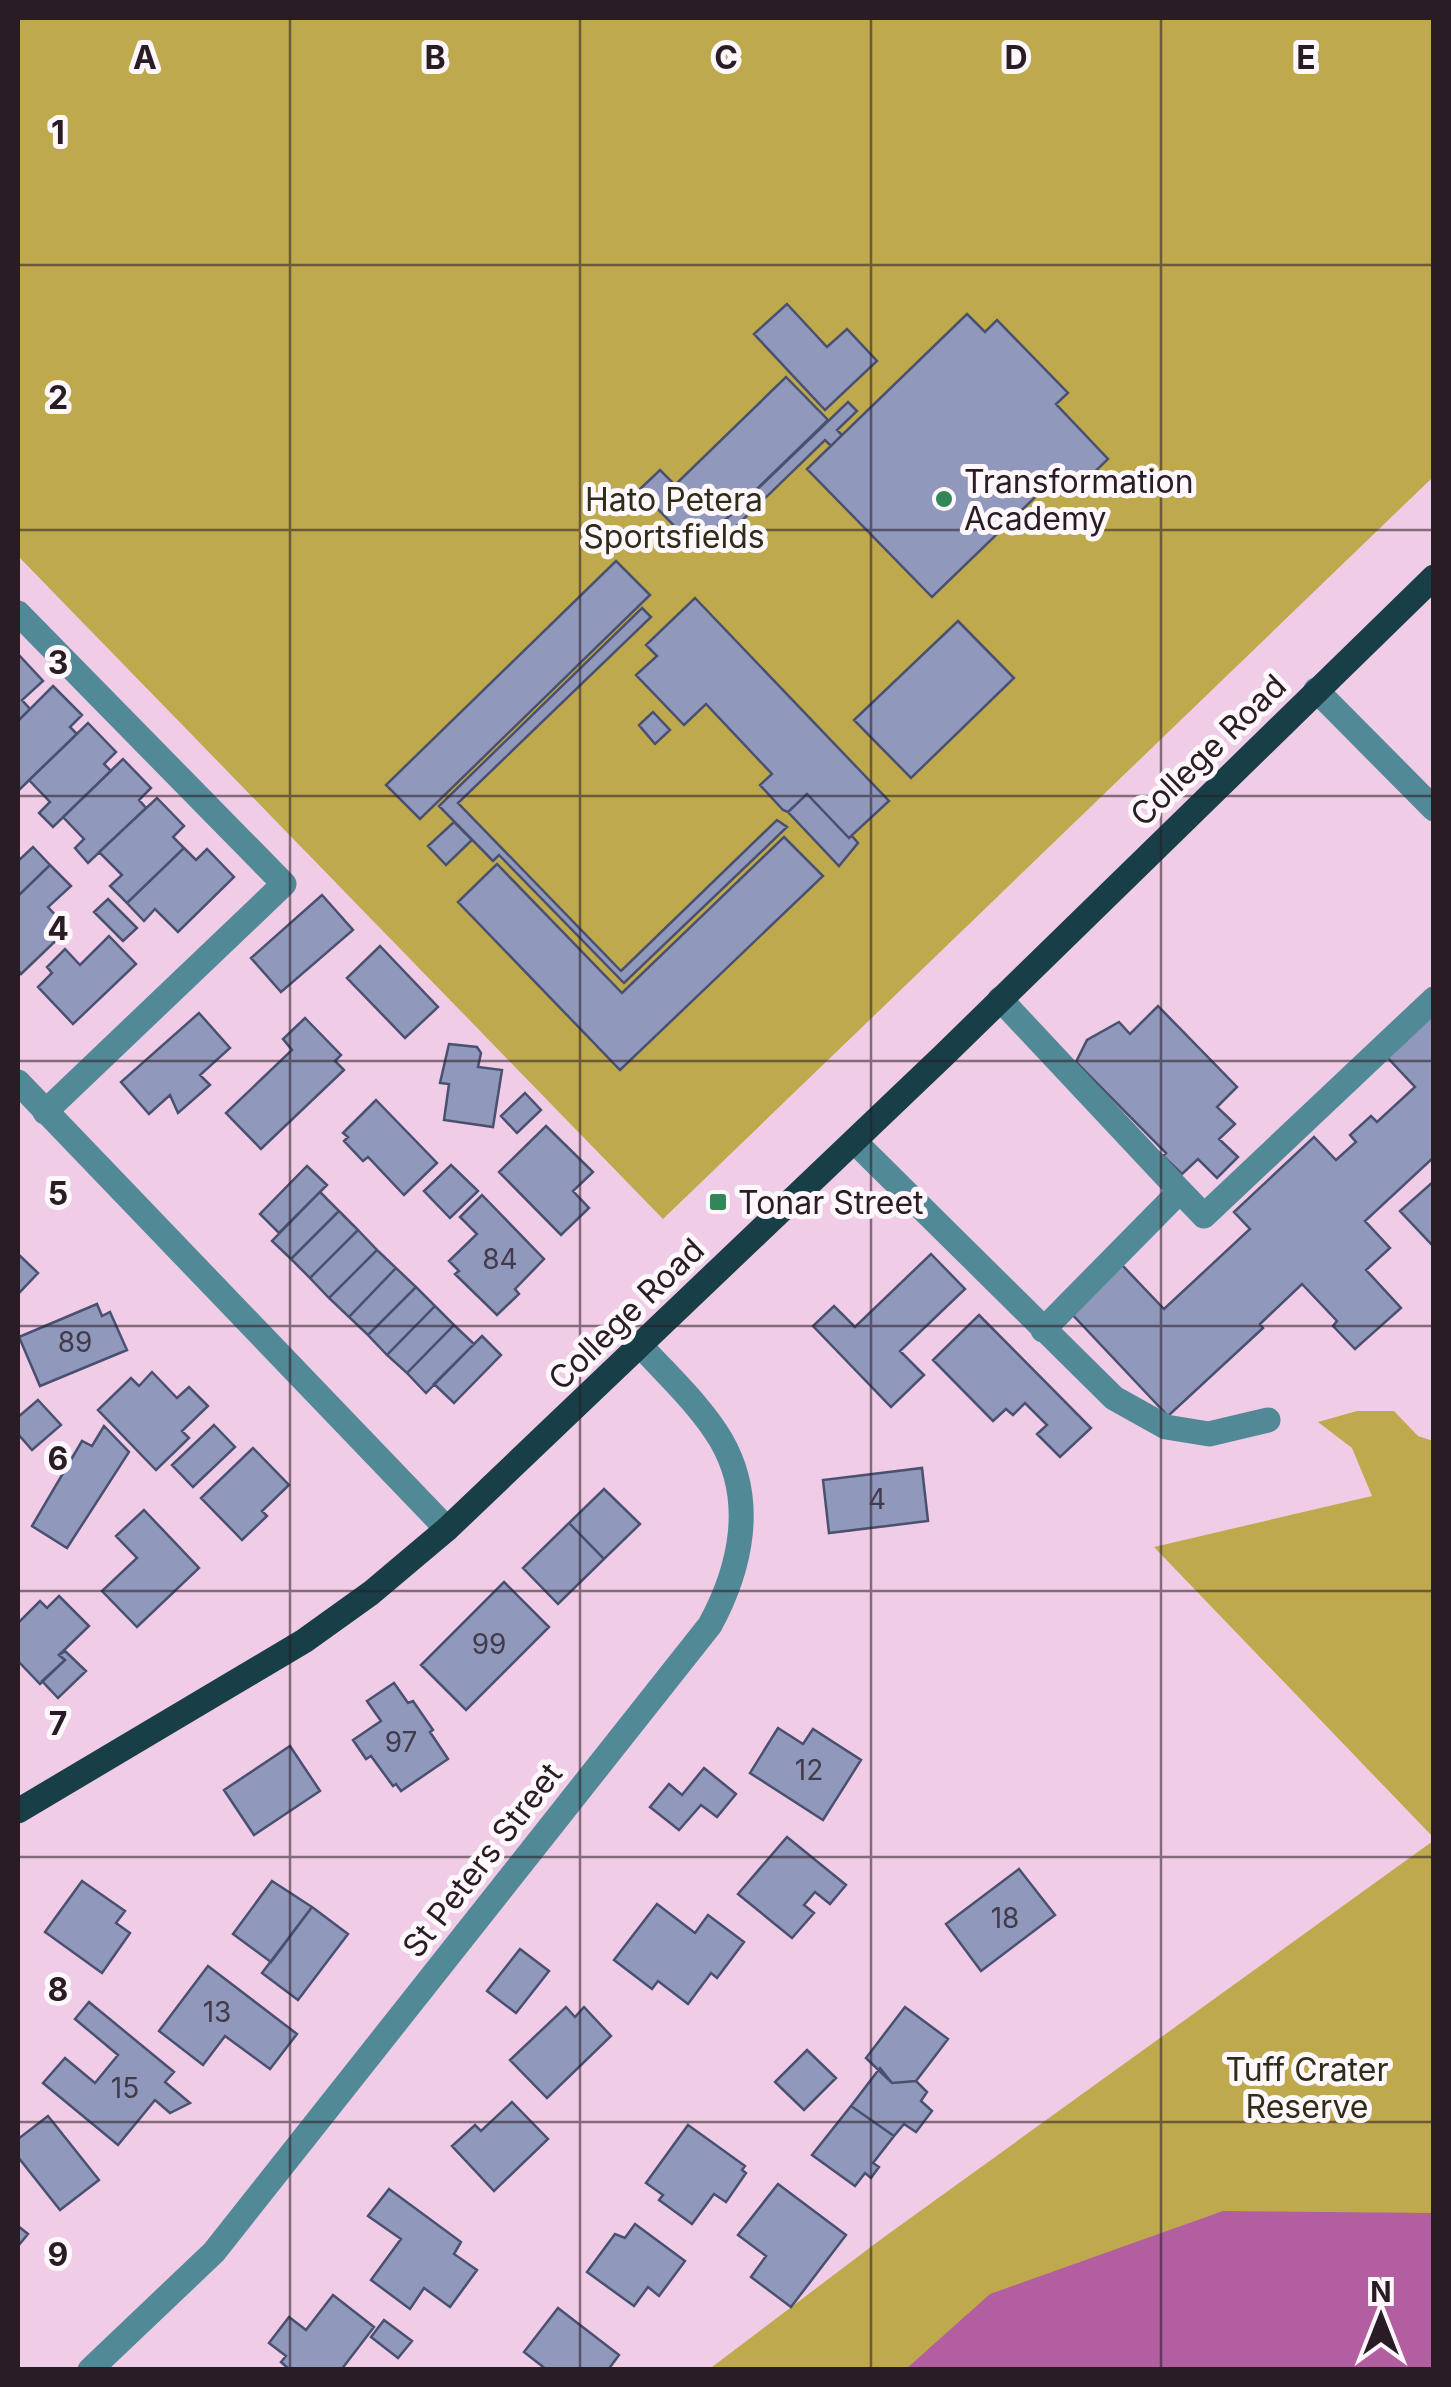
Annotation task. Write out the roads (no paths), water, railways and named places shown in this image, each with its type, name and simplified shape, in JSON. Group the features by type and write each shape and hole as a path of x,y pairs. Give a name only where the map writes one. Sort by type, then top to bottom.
{"main road":[{"name":"College Road","path":"18,1810 304,1641 371,1593 448,1529 1434,577"}],"street":[{"path":"18,613 284,884 45,1112"},
{"path":"1316,690 1434,808"},
{"path":"1000,999 1204,1216 1434,1000"},
{"path":"18,1082 448,1529"},
{"path":"854,1141 1114,1398 1166,1428 1210,1434 1268,1420"},
{"path":"1043,1330 1180,1191"},
{"name":"St Peters Street","path":"90,2370 214,2252 710,1625 726,1596 737,1566 740,1538 736,1472 720,1438 641,1346"}],"place":[{"name":"Transformation Academy","path":"944,499"},
{"name":"Tonar Street","path":"718,1202"}],"park label":[{"name":"Hato Petera Sportsfields","path":"674,518"},
{"name":"Tuff Crater Reserve","path":"1307,2088"}]}
